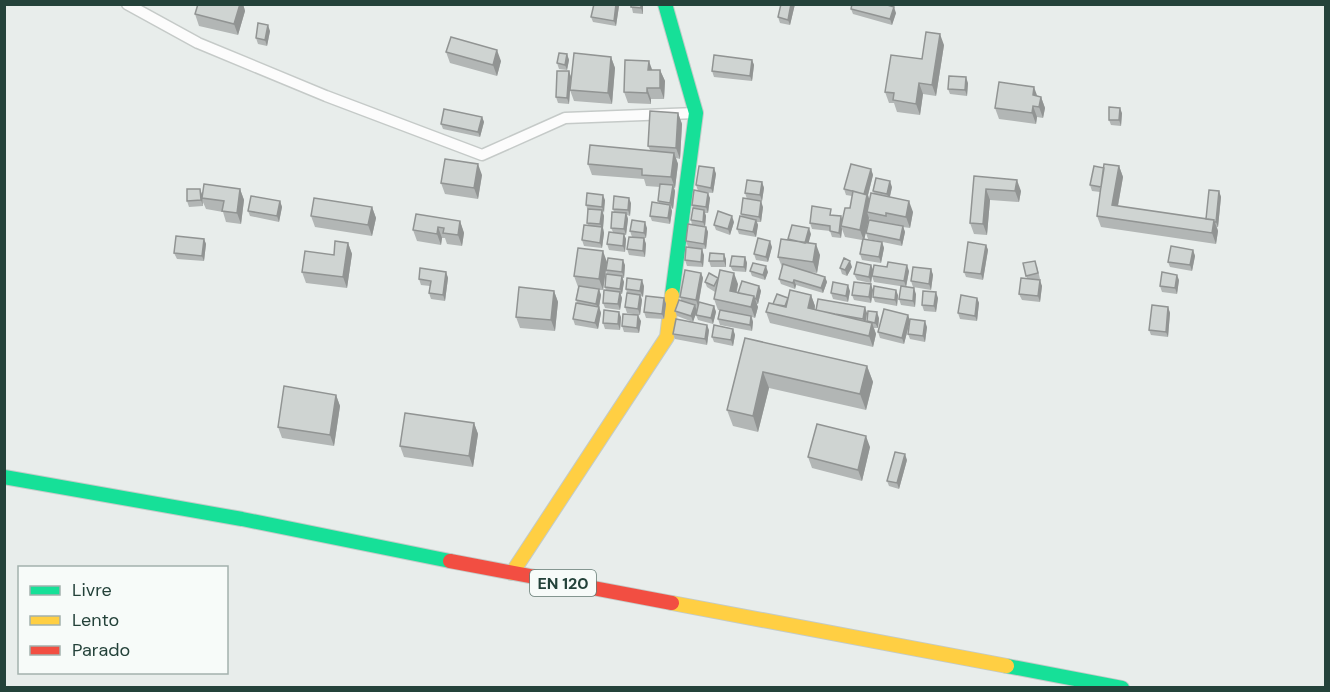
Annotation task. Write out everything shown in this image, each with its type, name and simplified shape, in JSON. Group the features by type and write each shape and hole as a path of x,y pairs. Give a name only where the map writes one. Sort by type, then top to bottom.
{"main road":[{"path":"512,573 668,337 696,113 665,4"},
{"name":"EN 120","path":"4,477 242,519 512,573 1122,687"}],"lane":[{"path":"127,4 198,43 326,96 482,156 566,118 696,113"}],"building":[{"path":"198,4 240,4 234,24 195,14"},
{"path":"594,4 616,4 614,21 591,17"},
{"path":"631,4 641,4 641,8 631,7"},
{"path":"781,4 791,4 788,20 778,17"},
{"path":"852,4 884,4 894,7 890,19 851,9"},
{"path":"258,23 268,25 265,40 256,38"},
{"path":"926,32 940,34 932,85 919,83 916,104 893,100 894,93 885,92 891,55 922,59"},
{"path":"451,37 497,50 493,65 446,52"},
{"path":"559,53 567,54 565,65 557,63"},
{"path":"574,53 611,57 608,93 570,90"},
{"path":"714,55 752,60 750,76 712,71"},
{"path":"625,60 649,61 648,70 660,70 660,88 647,88 647,93 624,92"},
{"path":"557,71 569,71 567,98 556,97"},
{"path":"949,76 966,77 965,90 948,89"},
{"path":"999,82 1034,87 1033,95 1041,97 1039,107 1033,106 1032,113 995,108"},
{"path":"1109,107 1120,108 1119,120 1109,120"},
{"path":"444,109 482,117 478,132 441,124"},
{"path":"650,111 678,113 676,148 648,146"},
{"path":"590,145 674,153 671,177 642,175 642,169 588,164"},
{"path":"445,159 478,164 474,188 441,183"},
{"path":"851,164 871,169 864,194 844,189"},
{"path":"1104,164 1119,166 1112,205 1214,220 1212,233 1097,216"},
{"path":"699,166 714,168 711,188 696,185"},
{"path":"1094,166 1104,168 1101,187 1090,185"},
{"path":"974,176 1017,180 1015,191 986,189 983,224 970,223"},
{"path":"876,178 890,181 887,194 873,191"},
{"path":"747,180 762,182 760,195 745,193"},
{"path":"204,184 240,189 237,213 222,211 224,201 202,198"},
{"path":"660,184 673,185 670,203 658,201"},
{"path":"187,189 200,189 201,200 187,201"},
{"path":"694,190 708,193 706,207 692,205"},
{"path":"1209,190 1219,191 1216,222 1206,219"},
{"path":"853,191 867,195 860,230 841,226 845,208 850,208"},
{"path":"587,193 603,195 602,207 586,205"},
{"path":"871,193 909,201 906,217 867,212"},
{"path":"251,196 280,201 277,216 248,211"},
{"path":"614,196 629,198 628,210 613,209"},
{"path":"314,198 372,207 368,225 311,216"},
{"path":"743,198 761,201 759,217 741,214"},
{"path":"652,202 670,205 668,218 650,216"},
{"path":"812,206 831,209 830,215 841,216 839,233 830,231 830,226 810,223"},
{"path":"693,208 704,210 703,222 691,220"},
{"path":"588,209 602,210 600,224 587,223"},
{"path":"718,211 732,216 728,229 714,225"},
{"path":"612,212 626,213 624,229 611,228"},
{"path":"416,214 460,221 458,235 443,233 444,228 438,227 437,234 413,230"},
{"path":"740,216 756,220 753,232 737,229"},
{"path":"632,220 645,222 644,233 630,231"},
{"path":"869,220 903,226 900,240 866,233"},
{"path":"688,224 706,227 704,244 686,241"},
{"path":"584,225 602,227 600,243 582,240"},
{"path":"792,225 809,228 805,243 788,239"},
{"path":"609,232 624,234 623,246 607,244"},
{"path":"176,236 204,239 202,256 174,253"},
{"path":"629,237 644,238 643,251 627,249"},
{"path":"758,238 770,241 766,257 754,254"},
{"path":"781,239 816,244 813,262 778,257"},
{"path":"863,239 882,242 879,257 860,254"},
{"path":"335,241 348,243 343,277 302,272 305,251 334,255"},
{"path":"968,242 986,245 981,274 964,272"},
{"path":"1171,246 1193,250 1190,265 1168,262"},
{"path":"686,247 702,249 701,262 685,260"},
{"path":"578,248 603,251 599,279 574,276"},
{"path":"710,253 724,254 724,261 709,261"},
{"path":"732,256 745,257 744,267 730,266"},
{"path":"608,258 623,260 622,272 606,270"},
{"path":"844,258 850,261 845,270 840,268"},
{"path":"1035,261 1038,273 1026,276 1023,263"},
{"path":"857,262 871,265 869,277 854,274"},
{"path":"888,262 907,265 904,281 872,276 874,265 887,267"},
{"path":"753,263 766,266 763,275 750,271"},
{"path":"783,264 825,277 821,288 794,280 793,283 779,279"},
{"path":"913,267 931,269 929,284 911,281"},
{"path":"420,268 446,272 443,295 429,293 431,281 419,279"},
{"path":"685,270 701,273 696,300 680,297"},
{"path":"720,270 734,273 730,291 754,296 751,307 714,299"},
{"path":"1162,272 1177,275 1175,288 1160,286"},
{"path":"709,273 718,278 714,286 705,282"},
{"path":"606,274 622,276 620,289 605,287"},
{"path":"627,278 642,280 640,291 626,289"},
{"path":"1021,278 1040,280 1038,296 1019,294"},
{"path":"742,281 759,286 756,299 754,296 738,293"},
{"path":"833,282 848,285 846,296 831,293"},
{"path":"854,282 871,284 869,297 852,295"},
{"path":"579,286 599,289 596,304 576,300"},
{"path":"874,286 896,290 895,300 873,297"},
{"path":"901,286 914,288 913,301 899,299"},
{"path":"519,287 554,291 551,320 516,317"},
{"path":"604,290 620,292 618,304 603,303"},
{"path":"790,290 811,295 808,308 872,323 869,336 766,312 769,303 786,307"},
{"path":"923,291 936,292 934,306 922,305"},
{"path":"627,293 640,295 638,309 625,307"},
{"path":"777,294 788,298 785,306 773,304"},
{"path":"961,295 977,298 975,316 958,313"},
{"path":"646,296 664,298 662,314 644,312"},
{"path":"818,299 865,307 863,319 816,310"},
{"path":"679,300 695,305 691,316 675,311"},
{"path":"699,302 714,306 711,318 696,315"},
{"path":"576,303 599,307 595,323 573,319"},
{"path":"1152,305 1168,307 1166,332 1149,330"},
{"path":"884,309 908,315 902,338 878,332"},
{"path":"604,310 619,312 618,324 603,323"},
{"path":"720,310 751,316 750,325 718,319"},
{"path":"868,311 877,312 875,323 867,321"},
{"path":"623,314 638,315 637,328 622,326"},
{"path":"676,319 707,325 705,339 673,334"},
{"path":"910,319 925,321 923,336 908,334"},
{"path":"714,325 733,329 731,340 712,337"},
{"path":"745,338 867,366 860,394 763,372 753,416 727,410"},
{"path":"284,386 336,395 330,435 278,427"},
{"path":"405,413 474,423 469,456 400,446"},
{"path":"817,424 866,436 858,470 808,457"},
{"path":"895,452 905,454 897,483 887,481"}],"traffic: fast":[{"path":"665,4 696,113 672,295"},
{"path":"4,477 242,519 450,561"},
{"path":"1007,666 1122,688"}],"traffic: slow":[{"path":"512,573 667,337 672,295"},
{"path":"672,603 1007,666"}],"traffic: jam":[{"path":"450,561 672,603"}]}
